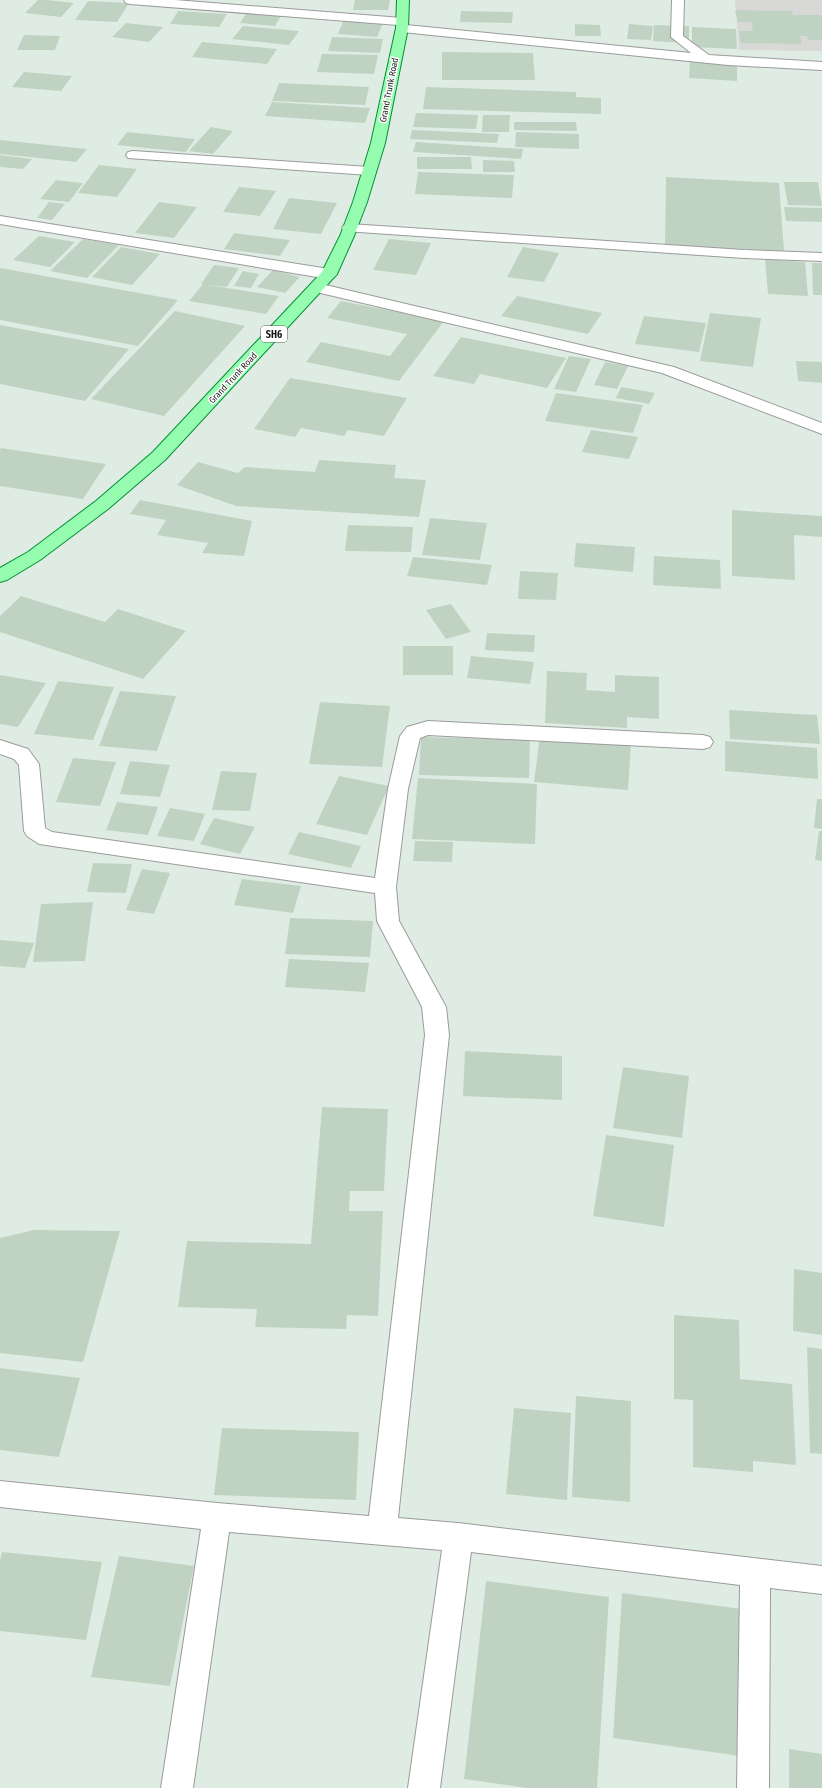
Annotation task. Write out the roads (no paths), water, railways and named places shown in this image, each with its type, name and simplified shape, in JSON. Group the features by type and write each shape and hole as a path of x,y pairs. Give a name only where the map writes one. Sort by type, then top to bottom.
{"main road":[{"name":"Grand Trunk Road","path":"0,576 34,556 102,506 159,456 329,274 350,228 378,143 402,25 403,0"}],"street":[{"path":"130,0 402,25 705,58 822,66"},
{"path":"678,0 677,38 705,58"},
{"path":"133,155 369,171"},
{"path":"0,220 329,274"},
{"path":"350,228 744,254 822,257"},
{"path":"317,288 668,370 822,428"},
{"path":"382,1531 437,1034 434,1007 388,921 385,887 398,789 410,736 414,732 428,728 703,742"},
{"path":"0,747 21,754 29,764 35,831 47,839 385,887"},
{"path":"0,1494 217,1516 458,1537 822,1580"},
{"path":"176,1788 217,1516"},
{"path":"424,1788 458,1537"},
{"path":"753,1788 755,1572"}]}
